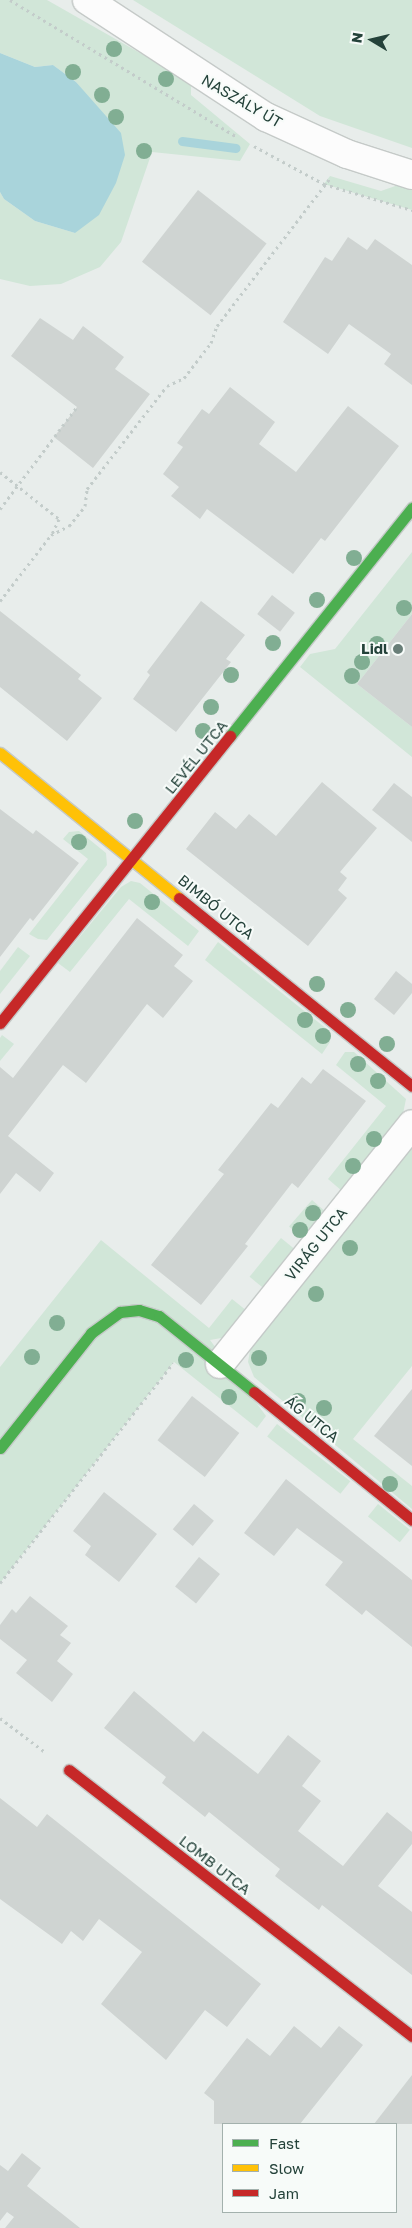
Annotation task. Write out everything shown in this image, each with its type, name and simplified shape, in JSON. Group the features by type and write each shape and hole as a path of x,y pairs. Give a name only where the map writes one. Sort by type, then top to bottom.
{"street":[{"name":"NASZÁLY ÚT","path":"86,0 266,117 347,154 412,175"},
{"name":"LEVÉL UTCA","path":"0,1023 133,860 412,508"},
{"name":"BIMBÓ UTCA","path":"0,753 412,1086"},
{"name":"VIRÁG UTCA","path":"220,1364 412,1124"},
{"name":"ÁG UTCA","path":"0,1448 90,1333 120,1312 139,1310 159,1316 412,1520"},
{"name":"LOMB UTCA","path":"69,1770 412,2036"}],"path":[{"path":"51,535 70,526 85,506 87,489 167,386 184,378 211,343 217,326 347,154"},
{"path":"0,509 77,407"},
{"path":"0,472 59,519 51,535 0,601"},
{"path":"0,1583 181,1352 193,1343"},
{"path":"0,1718 69,1770"}],"green space":[{"path":"0,0 47,0 191,82 191,95 250,144 240,161 152,152 121,242 100,267 61,284 30,286 0,279 0,192 4,199 35,221 75,233 96,107 76,82 53,65 35,67 0,53"},
{"path":"133,0 412,0 412,148 320,116"},
{"path":"330,176 381,191 401,184 412,188 412,210 324,184"},
{"path":"412,552 412,614 357,684 412,727 412,757 300,667 310,654 335,649"},
{"path":"79,831 106,853 107,865 47,940 38,939 29,934 88,859 63,839 69,832"},
{"path":"131,881 140,883 199,931 188,946 129,899 70,972 58,963 121,887"},
{"path":"218,942 328,1030 330,1042 322,1054 205,960"},
{"path":"18,947 30,956 0,994 0,971"},
{"path":"2,1035 14,1044 0,1061 0,1038"},
{"path":"345,1052 354,1052 406,1099 403,1114 342,1191 328,1179 386,1106 336,1065"},
{"path":"412,1143 412,1366 353,1439 412,1486 412,1509 254,1377 248,1362 251,1345"},
{"path":"312,1200 326,1212 303,1238 289,1226"},
{"path":"281,1238 296,1250 264,1289 250,1277"},
{"path":"101,1240 209,1328 232,1299 247,1311 227,1337 210,1340 266,1416 257,1428 174,1362 0,1583 0,1367"},
{"path":"277,1424 350,1481 340,1494 267,1437"},
{"path":"378,1504 410,1530 400,1542 368,1516"}],"water":[{"path":"0,53 35,67 53,65 76,82 121,133 125,155 116,183 99,215 75,233 35,221 4,199 0,192"}],"building":[{"path":"198,190 267,244 211,315 142,262"},
{"path":"348,237 367,250 375,239 412,265 412,385 384,364 391,354 349,324 328,354 283,322 325,257 332,261"},
{"path":"40,318 73,340 83,326 124,357 115,369 150,394 93,468 54,437 77,407 11,356"},
{"path":"230,387 275,422 259,444 296,472 348,406 399,446 325,541 321,538 293,574 207,509 200,519 171,496 179,487 163,474 183,447 177,443 202,409 209,414"},
{"path":"272,595 295,613 280,632 257,614"},
{"path":"201,601 245,635 226,659 231,662 176,732 133,699 150,675 147,672"},
{"path":"0,611 81,675 78,679 102,698 67,741 0,687"},
{"name":"Lidl","path":"412,614 412,727 357,684"},
{"path":"322,782 377,828 340,872 347,878 338,890 347,898 308,946 186,849 215,812 236,829 249,814 276,836"},
{"path":"394,783 412,797 412,842 372,810"},
{"path":"0,809 33,834 36,830 79,863 33,921 30,918 0,957"},
{"path":"137,918 183,955 174,966 193,981 163,1018 147,1004 86,1083 63,1065 8,1136 54,1173 40,1192 16,1173 0,1194 0,1067 13,1078"},
{"path":"396,971 412,984 412,993 394,1015 374,999"},
{"path":"323,1069 366,1101 298,1188 292,1183 245,1244 248,1246 201,1305 151,1265 224,1174 218,1170 271,1103 278,1108 302,1077 311,1084"},
{"path":"412,1389 412,1466 374,1436"},
{"path":"192,1396 239,1433 205,1477 158,1440"},
{"path":"286,1479 412,1580 412,1647 366,1610 362,1615 325,1585 343,1562 297,1528 274,1556 244,1533"},
{"path":"104,1492 157,1534 119,1582 85,1555 91,1546 73,1531"},
{"path":"194,1504 214,1521 193,1546 173,1529"},
{"path":"199,1557 220,1574 196,1604 175,1587"},
{"path":"30,1596 68,1626 60,1635 71,1643 57,1661 73,1674 52,1702 16,1673 27,1660 0,1639 0,1625 12,1609 16,1613"},
{"path":"134,1691 194,1742 203,1731 258,1774 288,1735 321,1761 302,1786 321,1801 298,1831 343,1866 387,1812 412,1832 412,1844 378,1886 412,1912 412,1975 322,1905 319,1910 275,1876 280,1869 209,1812 205,1817 162,1783 166,1777 104,1728"},
{"path":"0,1798 37,1827 47,1814 261,1984 227,2027 205,2010 166,2060 101,2004 142,1952 99,1919 83,1941 71,1931 62,1944 0,1899"},
{"path":"294,2026 321,2048 339,2026 363,2045 301,2123 214,2124 214,2101 204,2093 247,2038 270,2056"},
{"path":"412,2075 412,2124 375,2123"},
{"path":"22,2153 41,2168 27,2186 80,2228 5,2228 14,2217 7,2212 0,2221 0,2165 8,2171"}],"waterway":[{"path":"182,141 236,148"}],"traffic: fast":[{"path":"230,736 412,508"},
{"path":"0,1448 91,1333 120,1312 139,1310 159,1316 254,1392"}],"traffic: slow":[{"path":"0,753 179,898"}],"traffic: jam":[{"path":"0,1023 230,736"},
{"path":"179,898 412,1086"},
{"path":"254,1392 412,1520"},
{"path":"69,1770 412,2036"}],"place":[{"name":"Lidl","path":"398,649"}]}
